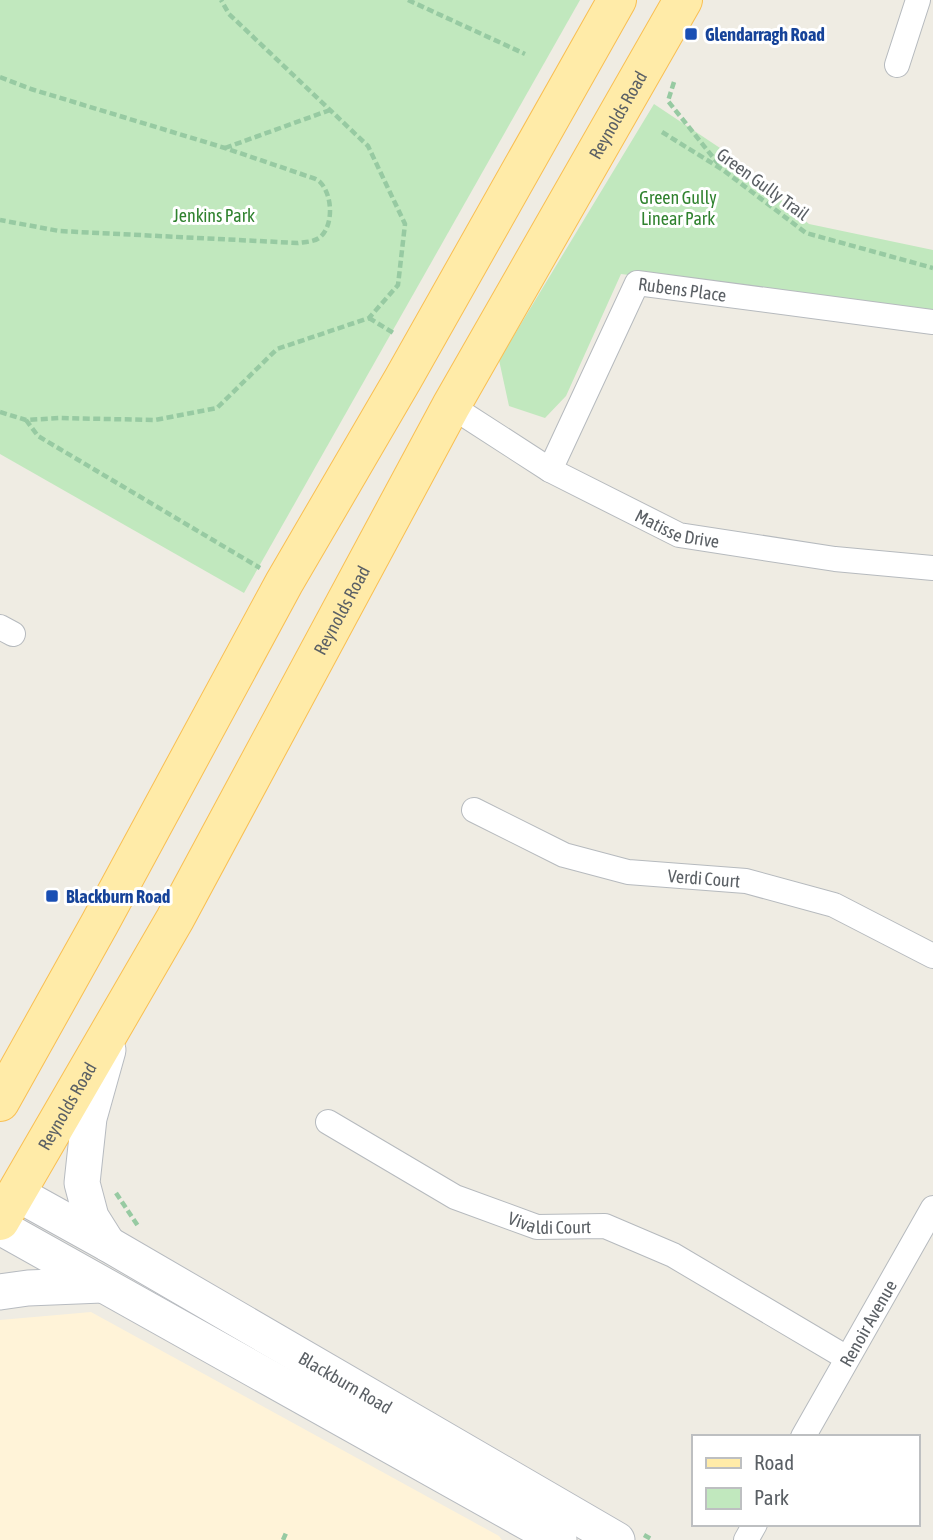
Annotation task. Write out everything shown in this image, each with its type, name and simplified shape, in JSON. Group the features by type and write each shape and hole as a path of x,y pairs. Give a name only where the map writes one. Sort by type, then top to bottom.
{"main road":[{"path":"1,1097 94,935 284,583 403,379 617,0"},
{"name":"Reynolds Road","path":"5,1200 116,1023 175,919 451,406 682,0"},
{"path":"403,379 451,406"},
{"path":"108,1244 91,1217 82,1183 89,1118 116,1023"},
{"name":"Blackburn Road","path":"5,1200 108,1244 617,1540"},
{"name":"Blackburn Road","path":"0,1227 559,1540"},
{"path":"0,1292 27,1288 102,1285"}],"street":[{"path":"897,65 918,0"},
{"name":"Rubens Place","path":"550,470 637,282 933,322"},
{"name":"Matisse Drive","path":"451,406 550,470 679,535 835,559 933,568"},
{"name":"Verdi Court","path":"474,810 564,855 628,872 746,881 834,905 933,956"},
{"name":"Vivaldi Court","path":"328,1122 455,1197 537,1227 605,1226 673,1255 847,1358"},
{"name":"Renoir Avenue","path":"804,1435 933,1208"}],"path":[{"path":"0,412 26,420 155,420 217,408 277,349 369,318 398,285 405,225 368,146 229,14 221,0"},
{"path":"408,0 525,54"},
{"path":"0,78 310,177 320,182 331,210 328,229 318,239 298,243 59,230 0,220"},
{"path":"676,78 668,101 723,170"},
{"path":"225,148 330,110"},
{"name":"Green Gully Trail","path":"662,132 723,170 806,233 933,268"},
{"path":"369,318 402,338"},
{"path":"26,420 38,436 284,583"},
{"path":"283,1540 286,1533"}],"shaded area":[{"path":"91,1312 502,1540 0,1540 0,1320"}],"green space":[{"name":"Jenkins Park","path":"0,0 580,0 244,593 0,454"},
{"name":"Green Gully Linear Park","path":"654,104 723,150 809,224 933,250 933,312 621,274 566,396 545,418 509,406 499,360"}],"place":[{"name":"Glendarragh Road","path":"691,34"},
{"name":"Blackburn Road","path":"52,896"}]}
